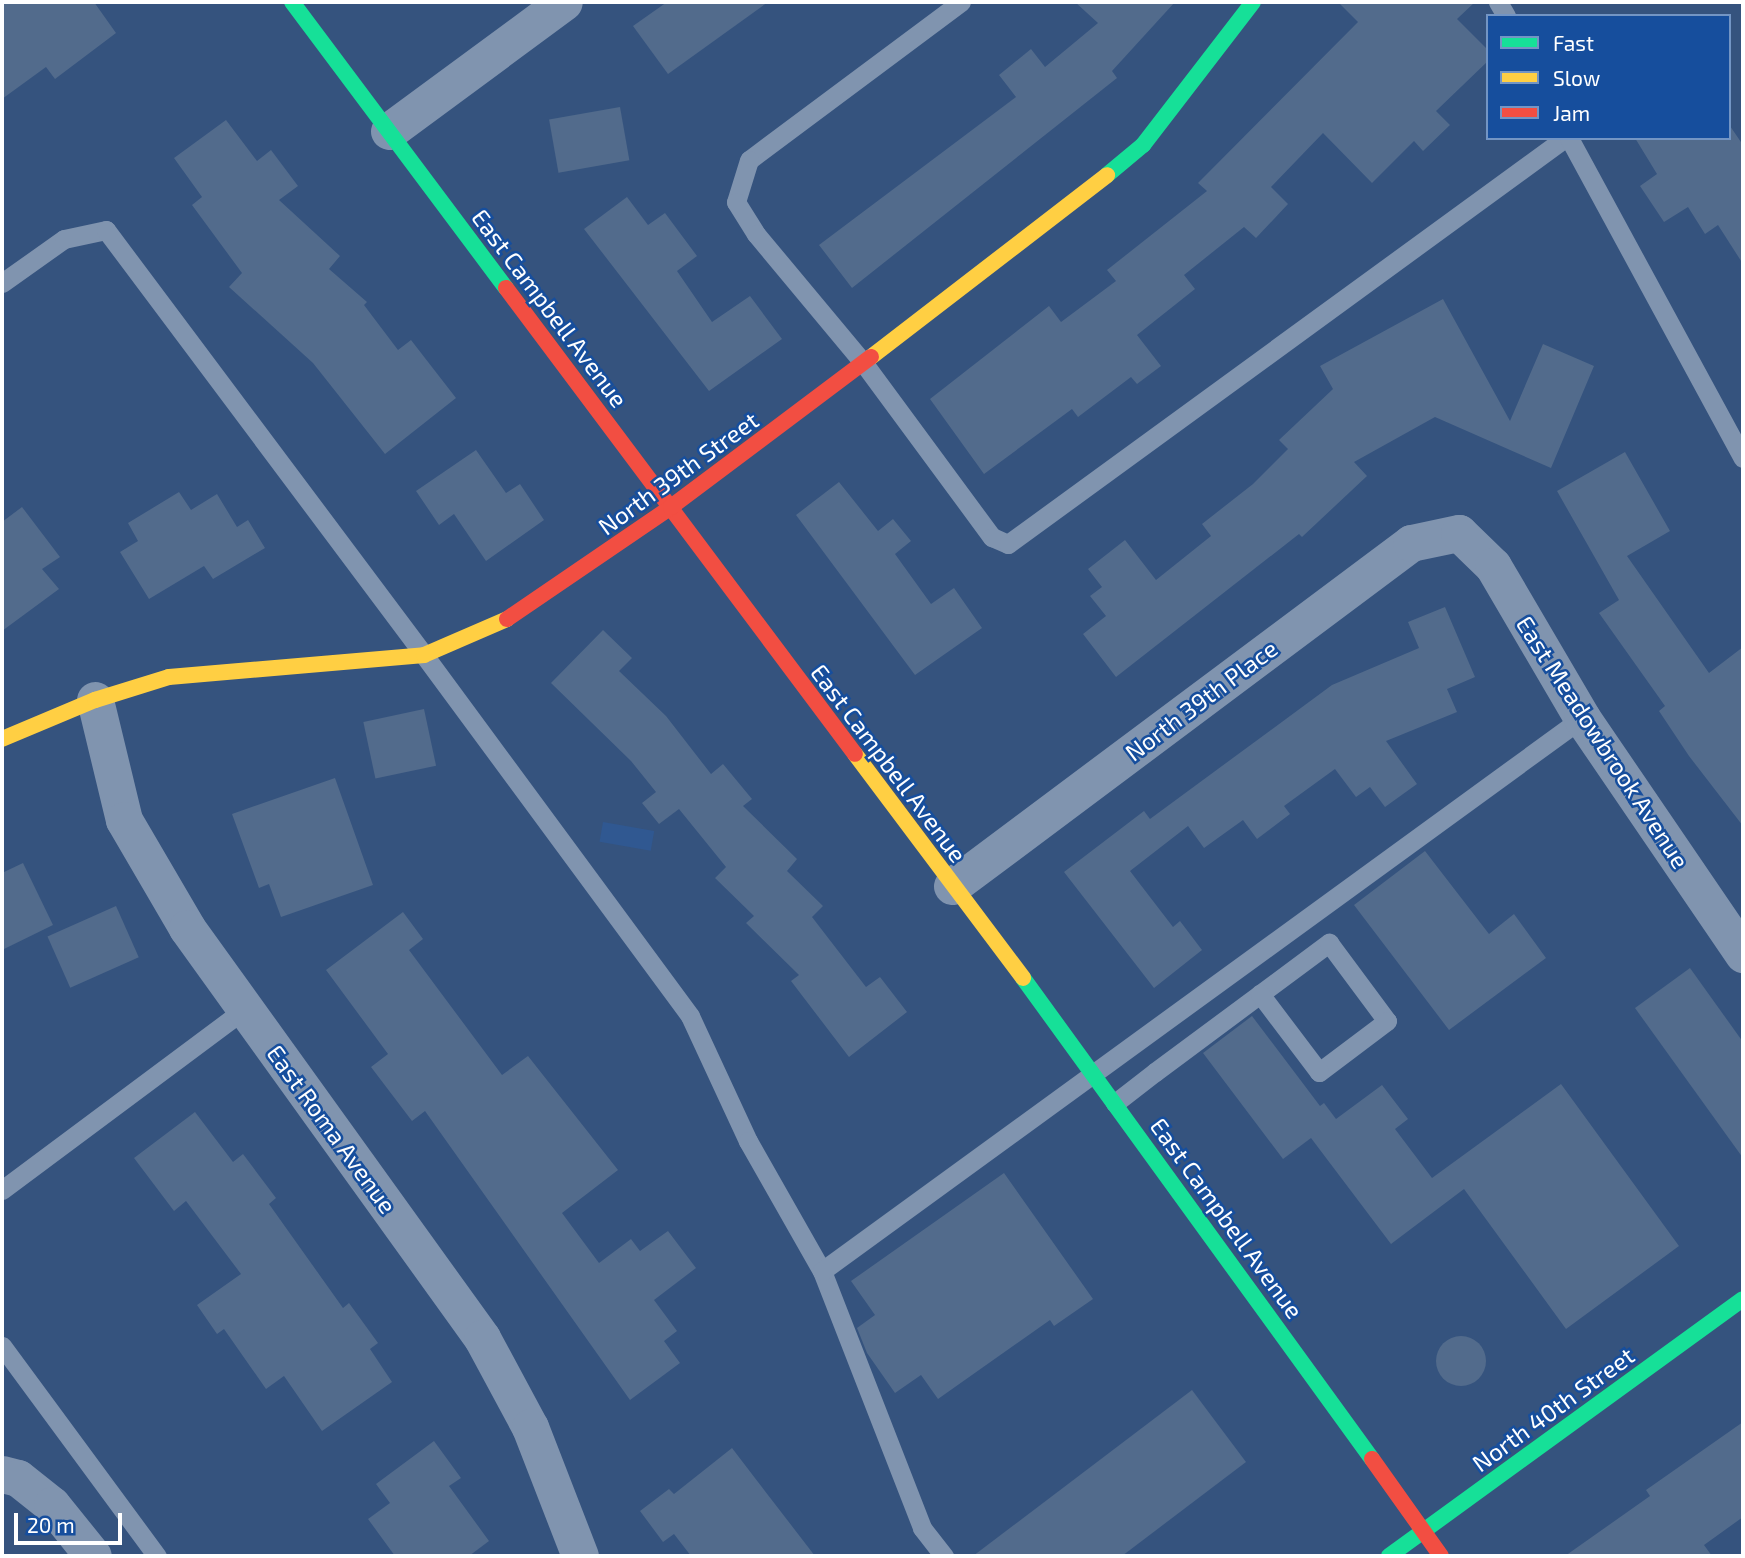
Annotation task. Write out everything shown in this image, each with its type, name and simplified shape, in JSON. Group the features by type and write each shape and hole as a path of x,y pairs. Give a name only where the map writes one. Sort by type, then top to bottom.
{"street":[{"name":"East Campbell Avenue","path":"292,2 1094,1074 1441,1556"},
{"path":"388,131 564,2"},
{"name":"North 39th Street","path":"2,739 94,700 169,677 424,655 492,629 671,507 865,365 1062,214 1143,145 1252,2"},
{"name":"North 39th Place","path":"952,886 1411,543 1458,533"},
{"name":"East Meadowbrook Avenue","path":"1458,533 1493,566 1582,718 1743,954"},
{"name":"East Roma Avenue","path":"94,700 124,820 187,928 482,1339 530,1427 580,1556"},
{"name":"North 40th Street","path":"1389,1556 1742,1304"},
{"path":"2,1474 18,1478 52,1505 93,1556"}],"lane":[{"path":"961,2 749,160 736,202 756,234 865,365 992,537 1008,544 1564,140"},
{"path":"1568,140 1743,458"},
{"path":"2,283 64,239 106,230 424,655 690,1016 748,1141 822,1271 922,1528 944,1556"},
{"path":"822,1271 1582,718"},
{"path":"1115,1103 1260,994 1329,943 1387,1021 1319,1072 1260,994"},
{"path":"2,1190 245,1009"},
{"path":"2,1346 157,1556"}],"water":[{"path":"603,822 654,831 651,851 600,842"}],"building":[{"path":"2,2 94,2 116,33 55,79 46,67 2,99"},
{"path":"667,2 768,2 668,74 633,26"},
{"path":"1075,2 1175,2 1112,71 1117,78 852,288 819,245 1016,97 999,75 1031,49 1045,67 1098,23"},
{"path":"1338,2 1475,2 1457,19 1486,48 1486,63 1436,111 1450,125 1423,151 1414,141 1372,183 1323,133 1271,187 1288,204 1256,238 1244,227 1184,275 1195,289 1137,335 1161,366 1137,384 1131,377 1078,417 1072,409 984,474 930,399 1049,306 1061,322 1116,281 1107,270 1207,191 1198,183 1358,22"},
{"path":"620,107 629,160 558,173 549,120"},
{"path":"226,120 257,161 271,150 298,186 279,200 340,256 329,269 367,302 364,305 398,350 411,340 456,398 385,454 313,363 229,287 242,273 192,205 202,197 174,158"},
{"path":"1731,127 1743,145 1743,264 1718,225 1705,234 1688,207 1664,222 1640,186 1657,174 1636,140 1731,140"},
{"path":"627,197 648,225 665,213 697,256 677,271 712,322 750,296 782,339 709,391 584,229"},
{"path":"1443,299 1510,421 1543,344 1594,366 1551,468 1435,417 1354,462 1367,476 1302,537 1299,534 1116,677 1083,634 1106,616 1090,596 1102,587 1088,569 1125,540 1156,580 1211,536 1202,524 1253,484 1288,449 1279,440 1333,389 1320,366"},
{"path":"476,450 506,493 520,484 544,520 486,561 454,514 439,525 416,491"},
{"path":"1625,452 1670,531 1627,556 1709,673 1743,647 1743,826 1689,756 1659,711 1665,706 1599,613 1619,600 1557,491"},
{"path":"839,482 878,531 893,519 911,541 895,554 931,604 954,588 982,628 915,675 796,515"},
{"path":"179,492 191,510 217,494 237,527 248,520 265,548 213,579 204,566 149,599 120,552 138,541 128,523"},
{"path":"22,507 60,557 42,569 59,589 2,631 2,522"},
{"path":"1445,607 1475,677 1447,689 1457,712 1386,741 1417,784 1385,807 1370,787 1356,797 1335,769 1284,806 1290,814 1257,839 1243,820 1204,848 1188,826 1130,871 1173,927 1180,921 1202,950 1154,988 1064,872 1144,811 1150,819 1332,685 1419,648 1408,622"},
{"path":"603,630 632,658 619,671 666,716 711,774 723,764 752,799 743,806 797,859 787,871 823,906 812,917 866,987 880,977 907,1012 849,1057 791,981 799,975 746,923 754,916 715,878 726,867 679,809 659,824 642,803 656,792 631,761 551,683"},
{"path":"424,709 436,766 375,779 363,722"},
{"path":"335,778 373,885 281,917 269,884 259,888 232,814"},
{"path":"1425,851 1489,934 1514,914 1546,958 1449,1030 1354,905"},
{"path":"23,863 53,925 2,950 2,873"},
{"path":"116,906 139,957 70,988 47,937"},
{"path":"403,912 423,939 409,950 502,1075 528,1056 618,1170 562,1213 599,1263 631,1239 640,1251 668,1231 696,1268 654,1300 677,1331 664,1341 680,1363 630,1400 425,1111 412,1121 371,1067 388,1054 326,970"},
{"path":"1690,968 1743,1042 1743,1158 1635,1008"},
{"path":"1252,1016 1320,1106 1324,1103 1336,1119 1382,1085 1408,1119 1395,1129 1432,1178 1561,1084 1679,1246 1566,1329 1464,1189 1391,1244 1311,1138 1283,1159 1203,1053"},
{"path":"195,1112 233,1162 243,1154 276,1198 269,1204 343,1308 349,1303 378,1343 370,1349 392,1382 322,1431 284,1376 266,1389 224,1329 217,1334 197,1305 241,1274 186,1201 174,1211 134,1158"},
{"path":"1004,1173 1093,1299 1054,1326 1050,1320 938,1399 921,1375 895,1393 867,1353 857,1328 875,1315 851,1281"},
{"path":"1461,1336 1479,1343 1486,1361 1479,1379 1461,1386 1443,1379 1436,1361 1443,1343"},
{"path":"1192,1390 1246,1462 1122,1556 973,1556"},
{"path":"1743,1422 1743,1517 1704,1545 1712,1556 1565,1556 1650,1496 1646,1490"},
{"path":"434,1441 461,1478 449,1486 489,1541 469,1556 395,1556 368,1519 390,1503 376,1484"},
{"path":"732,1448 815,1556 691,1556 674,1534 663,1542 640,1511 669,1489 674,1494"}],"traffic: fast":[{"path":"292,2 506,288"},
{"path":"1107,175 1143,145 1253,2"},
{"path":"1023,978 1372,1459"},
{"path":"1389,1556 1743,1299"}],"traffic: slow":[{"path":"871,357 1107,175"},
{"path":"2,739 95,700 169,677 424,655 507,619"},
{"path":"855,754 1023,978"}],"traffic: jam":[{"path":"506,288 855,754"},
{"path":"507,619 671,507 871,357"},
{"path":"1372,1459 1441,1556"}]}
